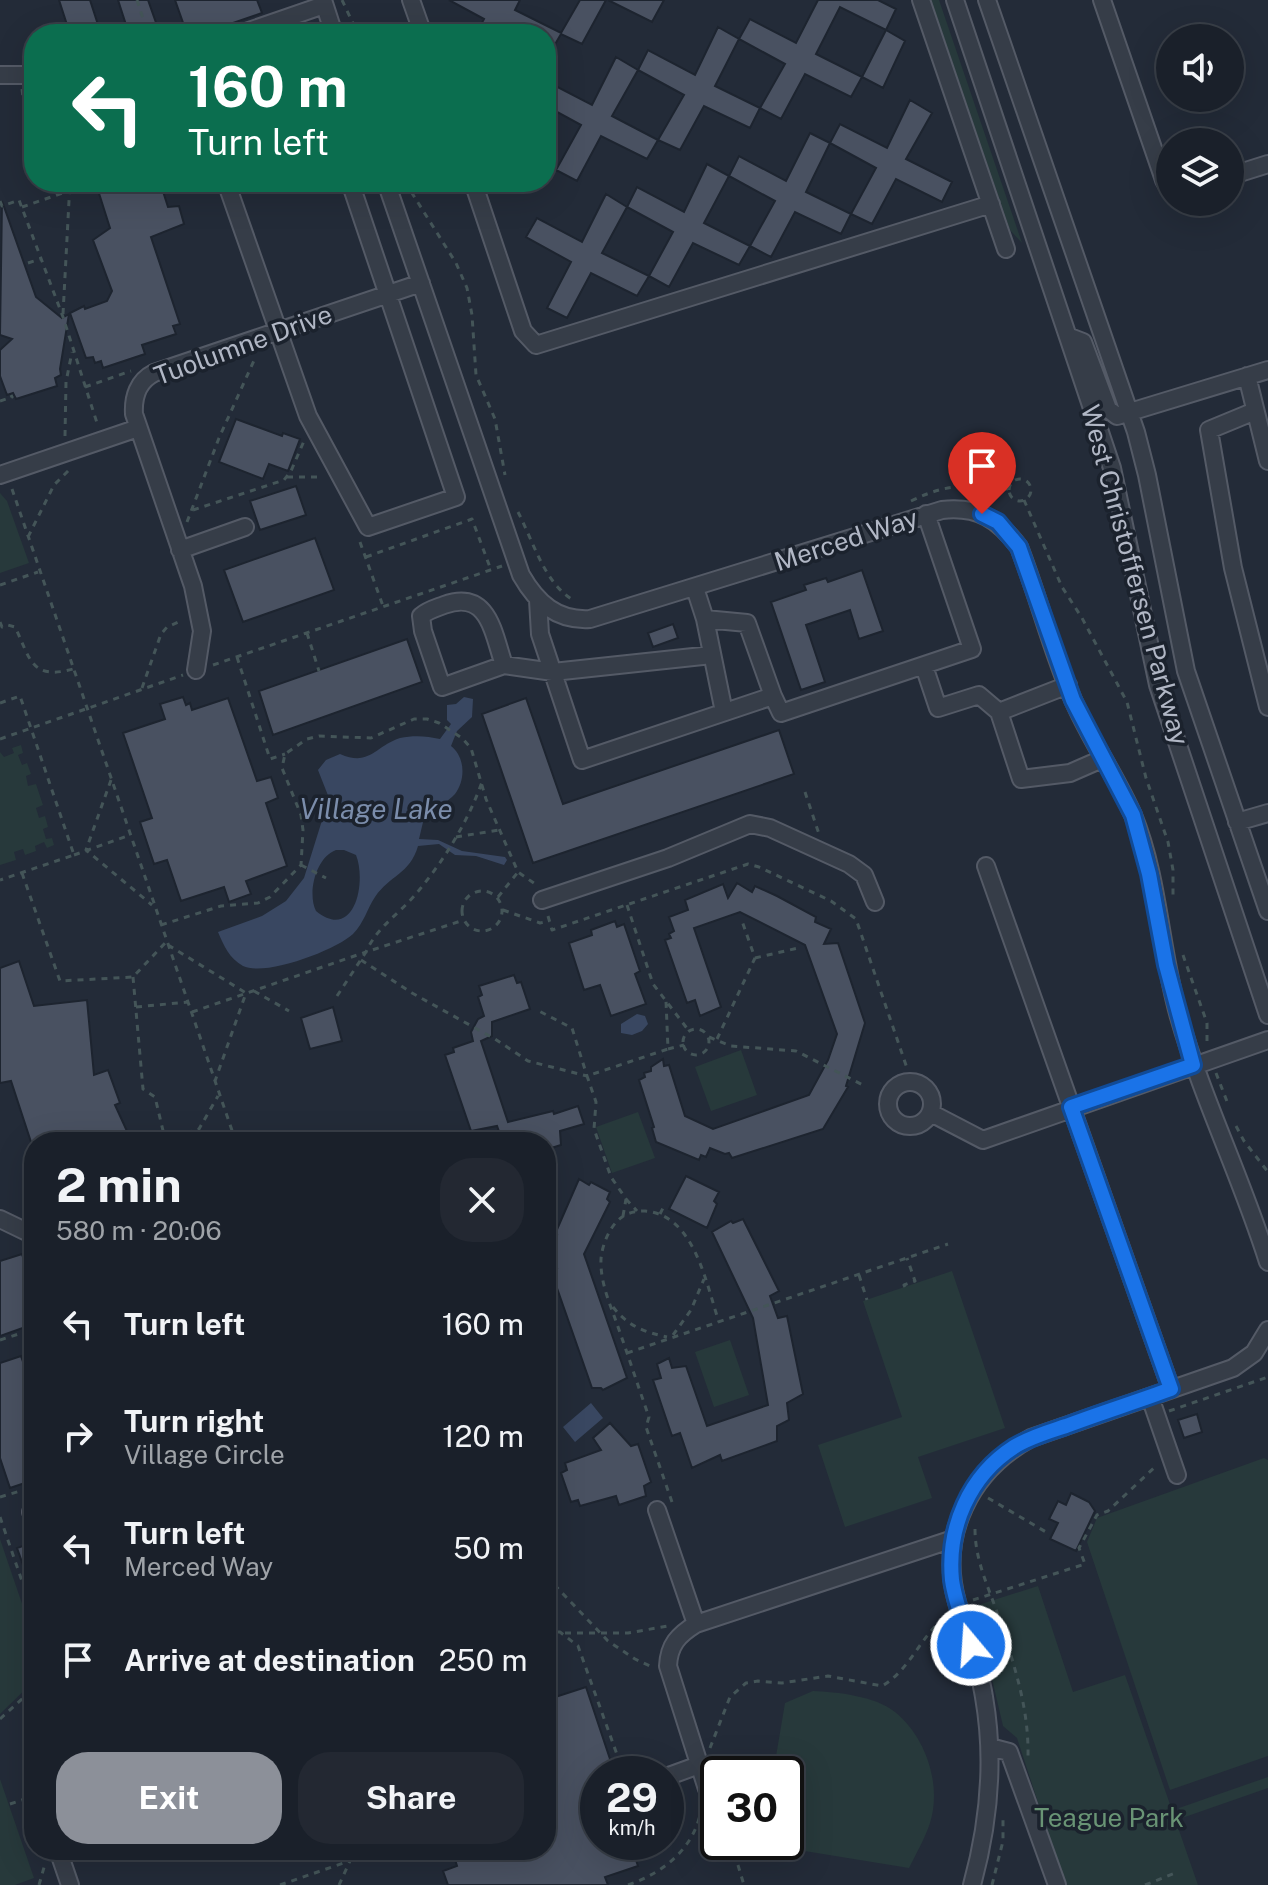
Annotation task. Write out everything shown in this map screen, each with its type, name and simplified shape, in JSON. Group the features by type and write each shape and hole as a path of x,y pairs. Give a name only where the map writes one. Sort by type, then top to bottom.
{"street":[{"path":"411,0 419,24"},
{"path":"921,0 1006,249"},
{"name":"West Christoffersen Parkway","path":"955,0 1070,337 1119,492 1158,685 1268,1015"},
{"name":"West Christoffersen Parkway","path":"987,0 1130,413 1142,453 1179,648 1268,911"},
{"path":"1102,0 1156,157"},
{"path":"266,24 323,2 331,24"},
{"path":"0,75 24,75"},
{"path":"1244,172 1268,164"},
{"path":"229,192 272,333 308,416 368,527 456,497 353,192"},
{"path":"389,192 521,575 538,600 540,634 582,760 773,696"},
{"path":"476,192 523,331 536,345 991,204"},
{"name":"Tuolumne Drive","path":"196,670 202,631 193,586 134,414 134,401 146,378 421,283"},
{"path":"1070,337 1079,338 1087,347 1111,413 1117,416 1268,370"},
{"path":"1247,376 1268,461"},
{"path":"1255,411 1209,430 1233,568 1268,707"},
{"path":"3,474 138,428"},
{"name":"Merced Way","path":"538,600 565,617 590,619 926,514 953,508 968,510 998,522 1024,558 1068,685 1102,759 1133,815 1166,965 1193,1065 1250,1203 1268,1262"},
{"path":"705,619 747,623 781,713 972,649 926,514"},
{"path":"180,550 245,527"},
{"path":"695,588 705,619 724,712"},
{"path":"504,665 485,611 473,603 460,600 421,616 442,687 504,665 553,672 712,655"},
{"path":"924,666 938,708 979,695 999,712 1021,779 1070,773 1102,759"},
{"path":"999,712 1068,685"},
{"path":"1237,822 1268,813"},
{"path":"542,900 668,858 750,824 770,828 849,864 864,875 875,902"},
{"path":"986,866 1171,1389"},
{"path":"931,1113 983,1140 1268,1040"},
{"path":"0,1219 24,1232"},
{"path":"972,1885 984,1835 990,1787 990,1747 984,1695 952,1582 953,1539 965,1502 979,1480 1014,1448 1031,1438 1233,1368 1254,1353 1268,1330"},
{"path":"1150,1397 1177,1475"},
{"path":"657,1510 696,1624"},
{"path":"701,1756 668,1666 669,1652 675,1640 696,1624 953,1539"},
{"path":"990,1747 1009,1752 1057,1885"},
{"path":"56,1860 70,1885"}],"path":[{"path":"137,0 145,24"},
{"path":"342,0 353,24"},
{"path":"22,89 24,102"},
{"path":"22,207 69,192 63,317"},
{"path":"411,192 456,263 467,288 476,375 495,419 506,481"},
{"path":"0,201 2,206 19,200 63,317 99,430"},
{"path":"28,263 40,259"},
{"path":"185,527 235,400 272,333"},
{"path":"64,442 66,382 73,349"},
{"path":"85,387 141,367"},
{"path":"0,401 11,395"},
{"path":"287,477 305,438"},
{"path":"28,537 54,485 78,463"},
{"path":"3,474 28,537 232,1132"},
{"path":"193,510 287,477 327,477"},
{"path":"1008,489 1013,480 1021,478 1027,481 1031,491 1024,500"},
{"path":"903,505 938,488 1008,489"},
{"path":"1008,489 1013,499 1024,500"},
{"path":"1024,500 1062,587 1127,702 1146,778 1168,842 1173,870 1173,898"},
{"path":"514,503 547,576 562,594 575,601"},
{"path":"366,557 472,519 491,570"},
{"path":"0,739 505,565"},
{"path":"0,585 40,572"},
{"path":"141,690 161,634 167,627 187,617"},
{"path":"0,622 2,627 15,627 26,656 40,670 56,673 73,669"},
{"path":"307,633 319,671"},
{"path":"237,657 270,759 285,754 307,739 319,736 371,738 414,719 439,723 462,738 471,748 518,872 538,885 552,930 748,864 831,901 856,919 908,1071"},
{"path":"0,703 20,696 74,855"},
{"path":"161,925 221,906 258,903 270,897 301,865 301,815 282,768 285,754"},
{"path":"86,850 111,780"},
{"path":"337,996 372,938 413,898 444,856 473,807 482,782"},
{"path":"805,792 820,837"},
{"path":"454,840 500,830"},
{"path":"0,880 130,835"},
{"path":"86,850 155,907"},
{"path":"301,865 326,878"},
{"path":"497,898 518,872"},
{"path":"22,873 60,981 133,977 168,943"},
{"path":"480,891 497,898 502,910 499,923 487,931 474,929 464,920 462,907 468,896 480,891"},
{"path":"627,905 653,984 689,1031"},
{"path":"502,910 540,923 549,921"},
{"path":"191,1013 464,920"},
{"path":"717,1041 755,958 742,921"},
{"path":"168,943 246,993"},
{"path":"755,958 798,948"},
{"path":"1183,955 1207,1023 1207,1047"},
{"path":"361,960 528,1061 587,1076 684,1045"},
{"path":"133,977 143,1089 155,1097 163,1132"},
{"path":"253,990 289,1011"},
{"path":"215,1081 246,993"},
{"path":"666,1001 668,1049"},
{"path":"136,1007 188,1002"},
{"path":"537,1010 572,1028 596,1102 594,1129 611,1177 637,1211"},
{"path":"709,1037 708,1049 701,1055 688,1053 684,1037 689,1031 700,1030 731,1046 796,1051 863,1085"},
{"path":"1216,1073 1231,1114"},
{"path":"189,1132 199,1129 219,1094"},
{"path":"1235,1123 1244,1141 1268,1172"},
{"path":"623,1216 626,1199"},
{"path":"660,1214 664,1206"},
{"path":"676,1512 646,1427 649,1417 602,1274 602,1248 614,1225 623,1216 637,1211 660,1214 683,1232 691,1244 719,1322"},
{"path":"627,1353 948,1244"},
{"path":"905,1287 915,1281 907,1258"},
{"path":"859,1275 867,1300"},
{"path":"671,1338 686,1319 704,1278"},
{"path":"610,1304 623,1321 637,1329 671,1338"},
{"path":"0,1340 24,1332"},
{"path":"1157,1415 1268,1377"},
{"path":"970,1601 1085,1564 1079,1548 1097,1515 1108,1511 1169,1453"},
{"path":"0,1497 24,1490"},
{"path":"982,1494 1046,1532"},
{"path":"0,1517 24,1587"},
{"path":"975,1522 982,1574 1022,1689 1029,1735 1028,1757"},
{"path":"556,1586 622,1652 660,1670"},
{"path":"705,1756 730,1697 746,1683 782,1683 828,1676 882,1686 896,1675 932,1628 949,1614"},
{"path":"556,1632 628,1633 675,1624"},
{"path":"560,1632 578,1646 618,1756"},
{"path":"0,1719 24,1697"},
{"path":"10,1804 24,1799"},
{"path":"628,1885 646,1879 672,1861 682,1851 699,1822 700,1814"},
{"path":"992,1885 1003,1841 1002,1816"},
{"path":"39,1885 50,1860"},
{"path":"736,1860 744,1885"},
{"path":"280,1885 350,1861"},
{"path":"339,1885 350,1861"},
{"path":"1145,1885 1175,1873"}],"green space":[{"path":"931,0 939,0 1022,243 1010,230"},
{"path":"0,493 7,501 29,563 0,573"},
{"path":"21,745 23,753 18,755 22,765 27,763 31,774 26,776 28,786 36,784 43,805 36,808 39,818 45,816 48,827 43,829 46,839 52,838 54,845 47,848 44,842 35,846 36,851 25,855 23,849 14,852 16,860 0,865 0,752 4,757 14,753 12,748"},
{"path":"741,1050 757,1095 711,1111 695,1067"},
{"path":"638,1112 655,1158 612,1173 596,1127"},
{"path":"952,1271 1005,1428 918,1457 932,1498 845,1527 818,1445 902,1417 863,1301"},
{"path":"730,1340 749,1395 714,1407 695,1352"},
{"path":"1264,1458 1268,1460 1268,1756 1170,1790 1087,1542 1097,1518"},
{"path":"0,1539 24,1610 24,1691 0,1714"},
{"name":"Teague Park","path":"1038,1586 1073,1692 1125,1675 1198,1885 1065,1885 1017,1738 1003,1726 975,1606"},
{"path":"813,1691 833,1692 877,1702 906,1722 929,1763 934,1793 928,1829 909,1868 804,1851 804,1756 776,1756 785,1703"},
{"path":"1268,1777 1268,1788 1182,1818 1179,1808"},
{"path":"0,1779 24,1849 24,1860 28,1860 34,1878 15,1885 0,1885"}],"water":[{"name":"Village Lake","path":"464,697 473,699 472,717 457,731 451,746 461,762 461,782 452,797 424,818 419,839 438,840 462,851 505,857 504,865 476,856 455,855 439,844 418,846 410,863 381,890 357,930 344,940 317,954 283,965 253,968 238,963 218,932 262,916 286,901 304,878 329,798 318,770 326,760 340,754 366,757 391,742 410,736 440,739 451,724 447,720 447,705 456,704","holes":["344,850 356,855 360,880 358,893 348,914 340,919 329,919 316,911 313,903 315,876 329,854"]},
{"path":"637,1014 645,1016 648,1024 632,1035 621,1033 621,1024"},
{"path":"591,1403 603,1418 575,1442 563,1427"}],"building":[{"path":"59,0 90,0 98,24 67,24"},
{"path":"118,0 148,0 156,24 126,24"},
{"path":"175,0 257,0 262,13 230,24 183,24"},
{"path":"449,0 520,0 515,10 543,24 481,24 484,19"},
{"path":"580,0 606,0 582,44 561,34 556,43 556,30 561,33"},
{"path":"608,0 664,0 652,22"},
{"path":"818,0 878,0 896,9 886,30 840,7 816,54 862,77 851,97 805,74 781,119 760,108 785,64 739,39 750,19 796,43"},
{"path":"718,27 739,39 715,86 760,108 750,128 704,106 680,150 658,140 684,95 638,70 648,50 695,75"},
{"path":"886,30 905,41 883,88 862,77"},
{"path":"616,57 638,70 612,116 658,140 647,159 601,136 577,181 556,170 581,125 556,111 556,86 592,105"},
{"path":"910,100 932,113 906,159 952,182 942,202 896,179 872,224 851,214 876,168 830,143 840,124 887,148"},
{"path":"810,133 830,143 806,192 851,214 841,234 795,212 771,257 750,246 775,201 729,176 739,156 786,181"},
{"path":"707,164 729,176 704,223 750,246 739,265 693,243 669,287 649,276 673,232 627,207 637,187 684,212"},
{"path":"99,192 163,192 168,207 179,206 184,224 151,237 180,324 173,326 176,334 142,345 145,354 103,368 101,361 95,363 93,357 86,358 70,313 107,301 112,291 93,240 110,228"},
{"path":"606,194 627,207 602,253 649,276 637,296 591,273 567,318 547,308 571,262 526,237 537,218 582,242"},
{"path":"2,201 36,297 62,318 69,314 61,375 55,378 57,386 16,399 13,393 7,395 0,376 0,350 12,339 0,335"},
{"path":"236,419 282,436 283,433 300,439 288,471 269,464 263,479 219,462"},
{"path":"296,486 306,515 260,530 250,501"},
{"path":"315,538 334,590 243,622 224,570"},
{"path":"862,570 883,631 859,639 850,610 806,625 825,682 801,690 771,602 806,590 804,585 826,578 828,582"},
{"path":"673,624 678,638 653,647 648,633"},
{"path":"407,639 422,682 273,735 259,691"},
{"path":"183,697 192,710 228,698 257,781 271,777 278,798 266,803 287,866 246,881 251,894 229,902 224,887 181,901 167,860 154,864 140,822 152,818 123,733 165,719 160,704"},
{"path":"526,698 563,804 779,730 794,774 533,863 482,714"},
{"path":"737,883 752,892 755,886 777,896 816,917 815,922 831,929 824,944 838,943 865,1023 848,1087 823,1129 732,1158 729,1153 710,1148 706,1157 701,1155 699,1160 656,1142 639,1080 645,1077 644,1073 651,1071 651,1067 663,1059 664,1066 669,1065 685,1116 713,1129 809,1095 828,1060 837,1034 805,945 740,912 694,928 721,1007 700,1016 695,1000 687,1003 665,940 671,938 669,934 674,931 669,917 688,910 685,900 723,884 728,898"},
{"path":"615,921 617,927 624,924 640,971 635,974 646,1004 611,1016 600,985 584,990 569,943 592,935 591,930"},
{"path":"19,961 34,1006 87,1000 94,1075 108,1070 120,1103 115,1105 127,1132 28,1132 11,1081 0,1083 0,968"},
{"path":"514,975 517,983 521,982 530,1009 492,1022 492,1036 481,1041 508,1122 553,1111 554,1114 578,1106 584,1124 560,1131 561,1145 556,1147 556,1132 499,1132 497,1126 471,1131 445,1055 454,1052 453,1048 473,1041 471,1032 478,1019 484,1016 478,997 482,995 479,986"},
{"path":"333,1007 342,1041 310,1049 301,1018"},
{"path":"686,1176 719,1192 707,1228 669,1209"},
{"path":"579,1179 610,1192 607,1199 610,1202 584,1254 627,1378 603,1390 592,1388 556,1285 556,1232"},
{"path":"743,1219 779,1291 770,1296 778,1318 787,1316 803,1394 787,1403 789,1420 777,1426 777,1441 722,1461 720,1455 692,1468 680,1433 672,1436 653,1380 661,1378 657,1364 669,1358 672,1368 686,1366 707,1426 768,1405 753,1318 712,1232 731,1221"},
{"path":"22,1254 24,1260 24,1328 0,1336 0,1261"},
{"path":"21,1356 24,1365 24,1483 10,1488 0,1458 0,1363"},
{"path":"1197,1414 1202,1432 1184,1438 1178,1420"},
{"path":"610,1423 631,1446 638,1444 651,1482 644,1486 646,1496 619,1505 616,1496 580,1506 578,1500 571,1502 561,1473 567,1470 565,1463 601,1450 593,1438"},
{"path":"1071,1493 1089,1502 1095,1511 1076,1551 1050,1539 1058,1523 1049,1519 1058,1501 1066,1505"},
{"path":"24,1546 24,1568 17,1548"},
{"path":"586,1687 609,1756 580,1756 580,1860 636,1860 638,1866 605,1877 608,1885 448,1885 443,1871 457,1866 455,1860 556,1860 556,1697"}],"route":[{"path":"971,1645 956,1602 951,1556 956,1523 979,1480 998,1460 1031,1438 1171,1389 1071,1107 1193,1065 1166,965 1149,874 1133,815 1073,700 1019,547 998,522 982,514"}]}
